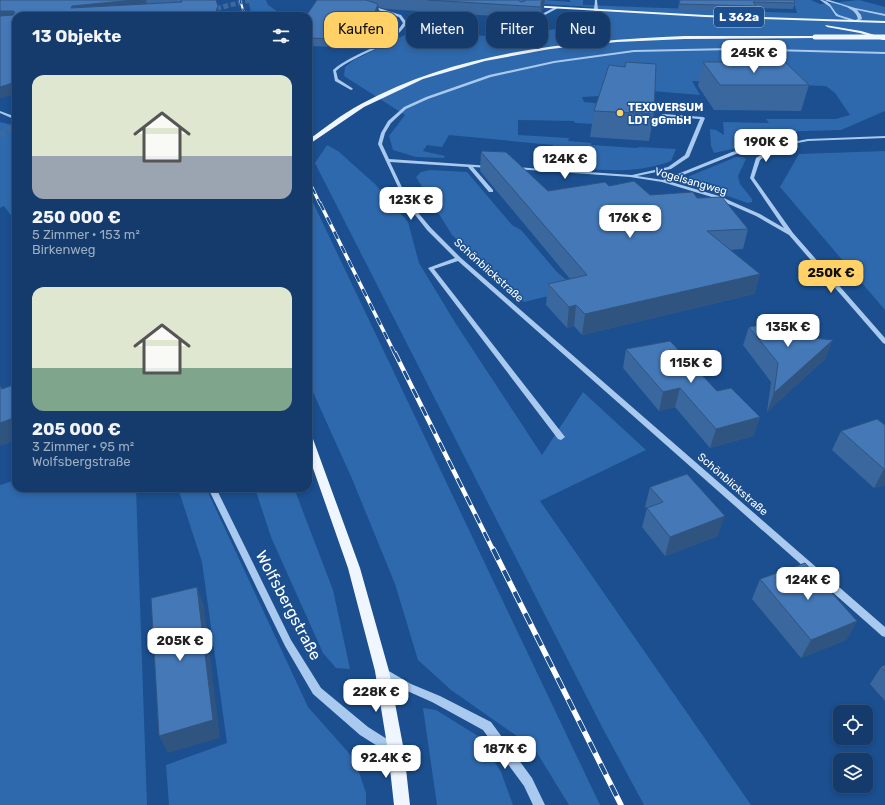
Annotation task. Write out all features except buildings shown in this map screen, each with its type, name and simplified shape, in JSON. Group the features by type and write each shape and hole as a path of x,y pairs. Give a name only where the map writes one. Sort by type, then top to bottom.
{"main road":[{"name":"L 362a","path":"527,6 774,19 885,22"},
{"path":"774,19 861,32 885,38"},
{"path":"855,21 868,27"},
{"path":"855,21 855,26 861,32"},
{"path":"874,30 878,36"},
{"path":"312,139 325,128 381,95 434,74 494,58 529,51 604,41 656,39 815,37 885,38"},
{"path":"312,450 354,568 382,671 396,751 402,805"}],"street":[{"path":"596,0 596,10"},
{"path":"821,0 831,6 837,15 855,21 860,18 854,9"},
{"path":"826,0 854,9 885,15"},
{"path":"351,89 336,80 334,72 341,63 387,41 402,30 405,23 400,16 365,4"},
{"path":"548,12 556,8"},
{"name":"Schönblickstraße","path":"885,53 732,49 634,51 547,63 490,76 427,98 405,108 388,122 380,144 407,202 429,229 459,259 885,633"},
{"path":"0,112 12,117"},
{"path":"630,176 669,168 687,156 703,118 663,115"},
{"path":"663,181 734,153 757,147 776,146 808,140 885,136"},
{"path":"776,146 758,159 752,178 791,234 885,342"},
{"path":"388,160 492,167"},
{"path":"469,165 491,191"},
{"name":"Vogelsangweg","path":"507,168 630,176 663,181 717,197 758,214 791,234"},
{"path":"459,259 431,268 561,437"},
{"name":"Wolfsbergstraße","path":"214,492 288,643 317,691 364,731 396,751"},
{"path":"382,671 408,687 436,699 487,726 528,782 539,805"}],"shaded area":[{"path":"248,0 266,0 268,5 278,12 251,12"},
{"path":"543,0 570,2 570,0 583,0 583,5 797,13 793,0 811,0 820,4 859,0 885,7 885,111 841,130 772,132 742,140 742,144 737,148 714,153 711,146 710,129 716,130 724,135 723,122 769,123 766,119 836,119 850,115 835,93 826,86 692,81 700,95 640,90 582,97 584,102 603,104 596,124 575,123 574,121 518,120 518,135 569,138 568,141 591,143 591,145 676,149 671,161 656,166 642,169 597,170 551,166 553,145 449,135 442,147 427,145 423,151 445,156 444,158 416,157 393,150 389,136 405,115 344,76 345,67 354,60 378,48 398,48 398,38 406,34 406,48 478,48 478,35 486,36 486,48 548,48 548,30 556,29 556,48 610,48 610,12 593,12 593,7 542,4"},
{"path":"0,122 12,125 12,217 4,206 0,208"},
{"path":"327,145 338,151 375,184 408,222 419,263 456,324 542,455 583,392 646,450 540,501 751,805 644,805 602,727 315,163"},
{"path":"885,151 885,310 780,187 799,154"},
{"path":"736,157 743,157 746,159 738,176 740,184 752,199 752,202 748,203 692,184 687,179 690,176"},
{"path":"430,170 467,172 512,225 521,230 557,272 577,289 524,302 452,235 416,177 421,172"},
{"path":"312,200 600,805 569,805 534,748 451,690 418,660 395,584 353,481 312,390"},
{"path":"12,481 12,492 136,492 147,805 0,805 0,485"},
{"path":"179,492 208,492 308,707 355,760 366,793 366,805 169,805 166,765 227,743 202,562"},
{"path":"256,492 296,492 333,590 350,669 336,668 323,653 271,537"},
{"path":"423,708 436,710 478,736 501,772 513,805 437,805"}],"tunnel":[{"path":"203,12 250,0"},
{"path":"0,135 12,128"}],"railway":[{"path":"240,0 244,12"},
{"path":"312,187 320,204"},
{"path":"320,203 395,354"},
{"path":"395,353 493,550"},
{"path":"493,549 621,805"}],"place":[{"name":"TEXOVERSUM LDT gGmbH","path":"620,113"}]}
